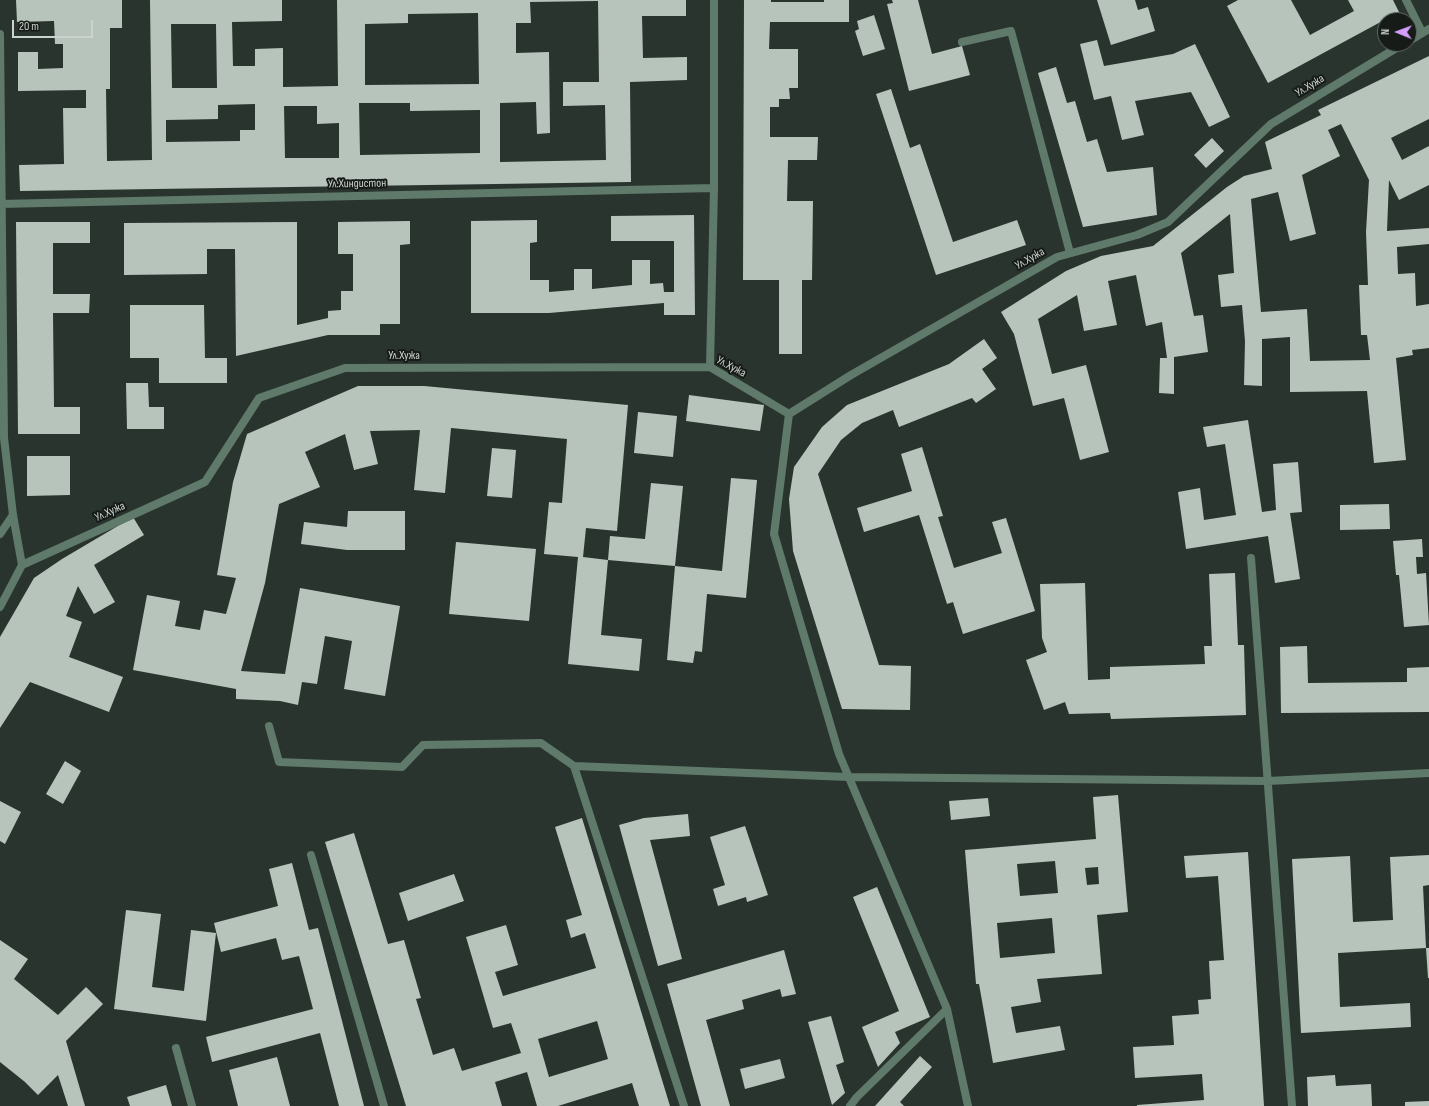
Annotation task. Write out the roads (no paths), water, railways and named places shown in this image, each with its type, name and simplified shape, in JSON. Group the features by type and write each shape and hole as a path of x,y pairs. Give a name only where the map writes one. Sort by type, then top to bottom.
{"street":[{"path":"710,367 714,188 714,0"},
{"path":"1406,0 1426,31 1417,36"},
{"path":"962,42 1011,31 1070,253"},
{"path":"0,34 4,438 13,515 22,565 0,607"},
{"name":"Ул.Хужа","path":"22,565 205,482 259,398 345,368 710,367 789,414 851,375 1057,257 1137,235 1168,222 1271,124 1390,52"},
{"name":"Ул.Хиндистон","path":"1,204 714,188"},
{"path":"789,414 774,534 839,754 947,1009 968,1106"},
{"path":"0,534 13,515"},
{"path":"1251,558 1292,1106"},
{"path":"269,726 279,762 402,768 423,745 541,743 574,766 848,777 1268,780 1429,773"},
{"path":"574,766 684,1106"},
{"path":"311,855 384,1106"},
{"path":"850,1106 947,1009"},
{"path":"176,1048 192,1106"}]}
